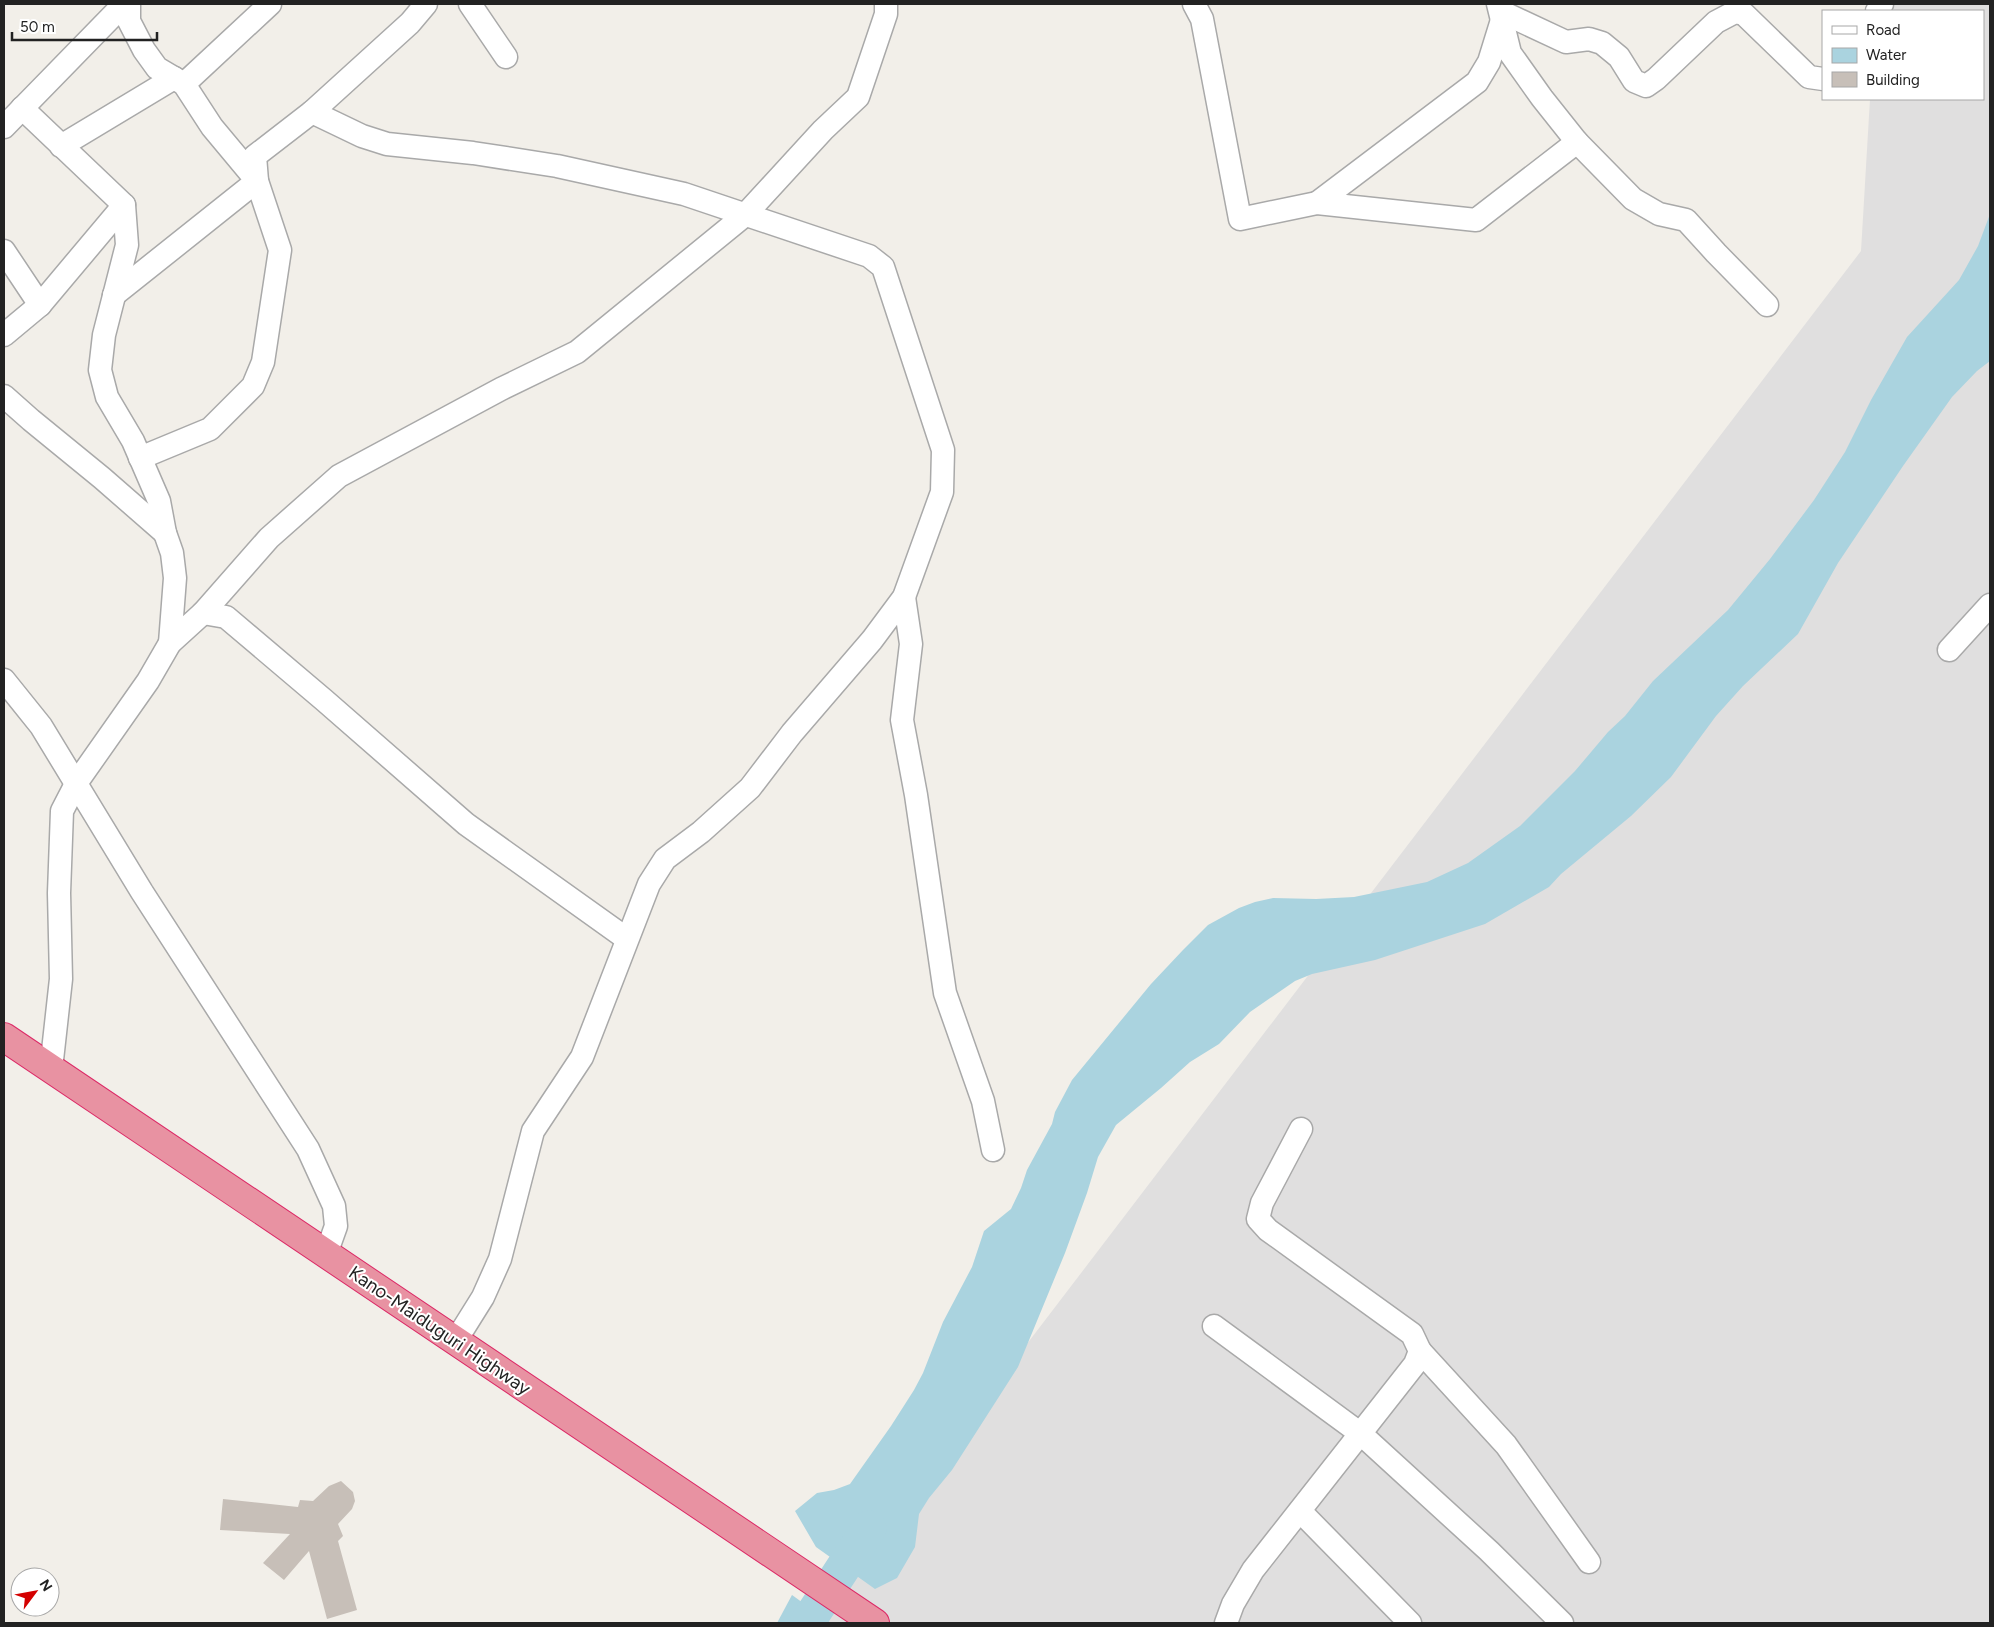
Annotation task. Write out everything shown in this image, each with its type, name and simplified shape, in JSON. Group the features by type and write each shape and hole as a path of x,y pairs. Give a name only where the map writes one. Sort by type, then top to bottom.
{"highway":[{"name":"Kano-Maiduguri Highway","path":"4,1037 868,1618"}],"street":[{"path":"4,127 124,4"},
{"path":"129,4 129,21 144,50 157,68 179,81 212,127 257,181"},
{"path":"61,146 179,81 270,4"},
{"path":"140,458 210,429 252,386 263,362 280,250 257,181 255,156 312,112 410,22 426,4"},
{"path":"470,4 506,57"},
{"path":"51,1069 61,979 59,893 62,811 77,782 148,681 170,643 203,613 269,538 338,476 501,389 577,352 745,215 823,130 858,96 886,14 886,4"},
{"path":"1194,4 1202,19 1240,218 1317,203 1476,220 1577,142"},
{"path":"1503,10 1566,42 1589,40 1602,44 1619,57 1634,80 1646,86 1656,80 1716,22 1739,9 1809,77 1822,79"},
{"path":"1317,203 1477,82 1489,62 1503,10"},
{"path":"1503,10 1510,53 1577,142 1633,199 1659,214 1686,220 1767,305"},
{"path":"22,108 124,205 127,245 104,334 100,370 107,397 133,441 159,502 165,533 172,553 175,578 170,643"},
{"path":"312,112 362,136 387,144 473,153 557,166 684,194 869,256 883,267 943,450 942,492 904,597 872,640 792,733 750,788 701,832 665,859 649,884 582,1057 533,1131 500,1259 483,1297 463,1330 452,1339"},
{"path":"114,295 257,181"},
{"path":"4,335 40,305 124,205"},
{"path":"4,251 40,305"},
{"path":"4,396 165,533"},
{"path":"4,419 31,420"},
{"path":"904,597 910,644 902,720 916,795 945,993 983,1101 993,1150"},
{"path":"1949,650 1990,605"},
{"path":"203,613 226,617 466,824 627,939"},
{"path":"4,680 41,726 77,782 142,892 308,1149 334,1206 336,1226 326,1254"},
{"path":"1302,1129 1262,1203 1258,1219 1268,1230 1412,1334 1420,1351 1506,1445 1589,1562"},
{"path":"1214,1326 1361,1434 1489,1551 1562,1623"},
{"path":"1226,1623 1233,1604 1253,1570 1415,1364 1420,1351"},
{"path":"1300,1511 1410,1623"}],"shaded area":[{"path":"1876,4 1990,4 1990,1623 814,1623 1861,251 1870,100 1984,100 1984,10 1876,10"}],"water":[{"path":"1990,214 1990,361 1977,371 1952,397 1903,466 1838,563 1798,634 1743,686 1716,716 1671,777 1631,816 1561,874 1549,887 1485,924 1375,960 1312,974 1295,981 1250,1012 1219,1044 1190,1062 1116,1125 1098,1157 1065,1253 1018,1367 952,1470 929,1498 919,1514 915,1547 897,1578 875,1589 816,1547 795,1511 817,1493 834,1490 850,1484 891,1426 923,1373 943,1322 972,1267 984,1231 1011,1209 1027,1170 1052,1124 1055,1112 1072,1080 1151,984 1208,925 1239,908 1273,898 1316,899 1354,897 1427,882 1468,863 1520,826 1575,771 1608,732 1625,716 1653,681 1728,610 1770,559 1814,500 1845,452 1871,400 1907,337 1959,280 1978,246"},
{"path":"792,1595 831,1623 777,1623"}],"building":[{"path":"341,1481 353,1492 355,1501 352,1509 338,1524 343,1536 338,1541 357,1610 327,1619 309,1551 284,1580 263,1563 290,1534 220,1530 223,1499 298,1507 300,1500 313,1501 329,1486"}],"waterway":[{"path":"807,1623 869,1528"}]}
